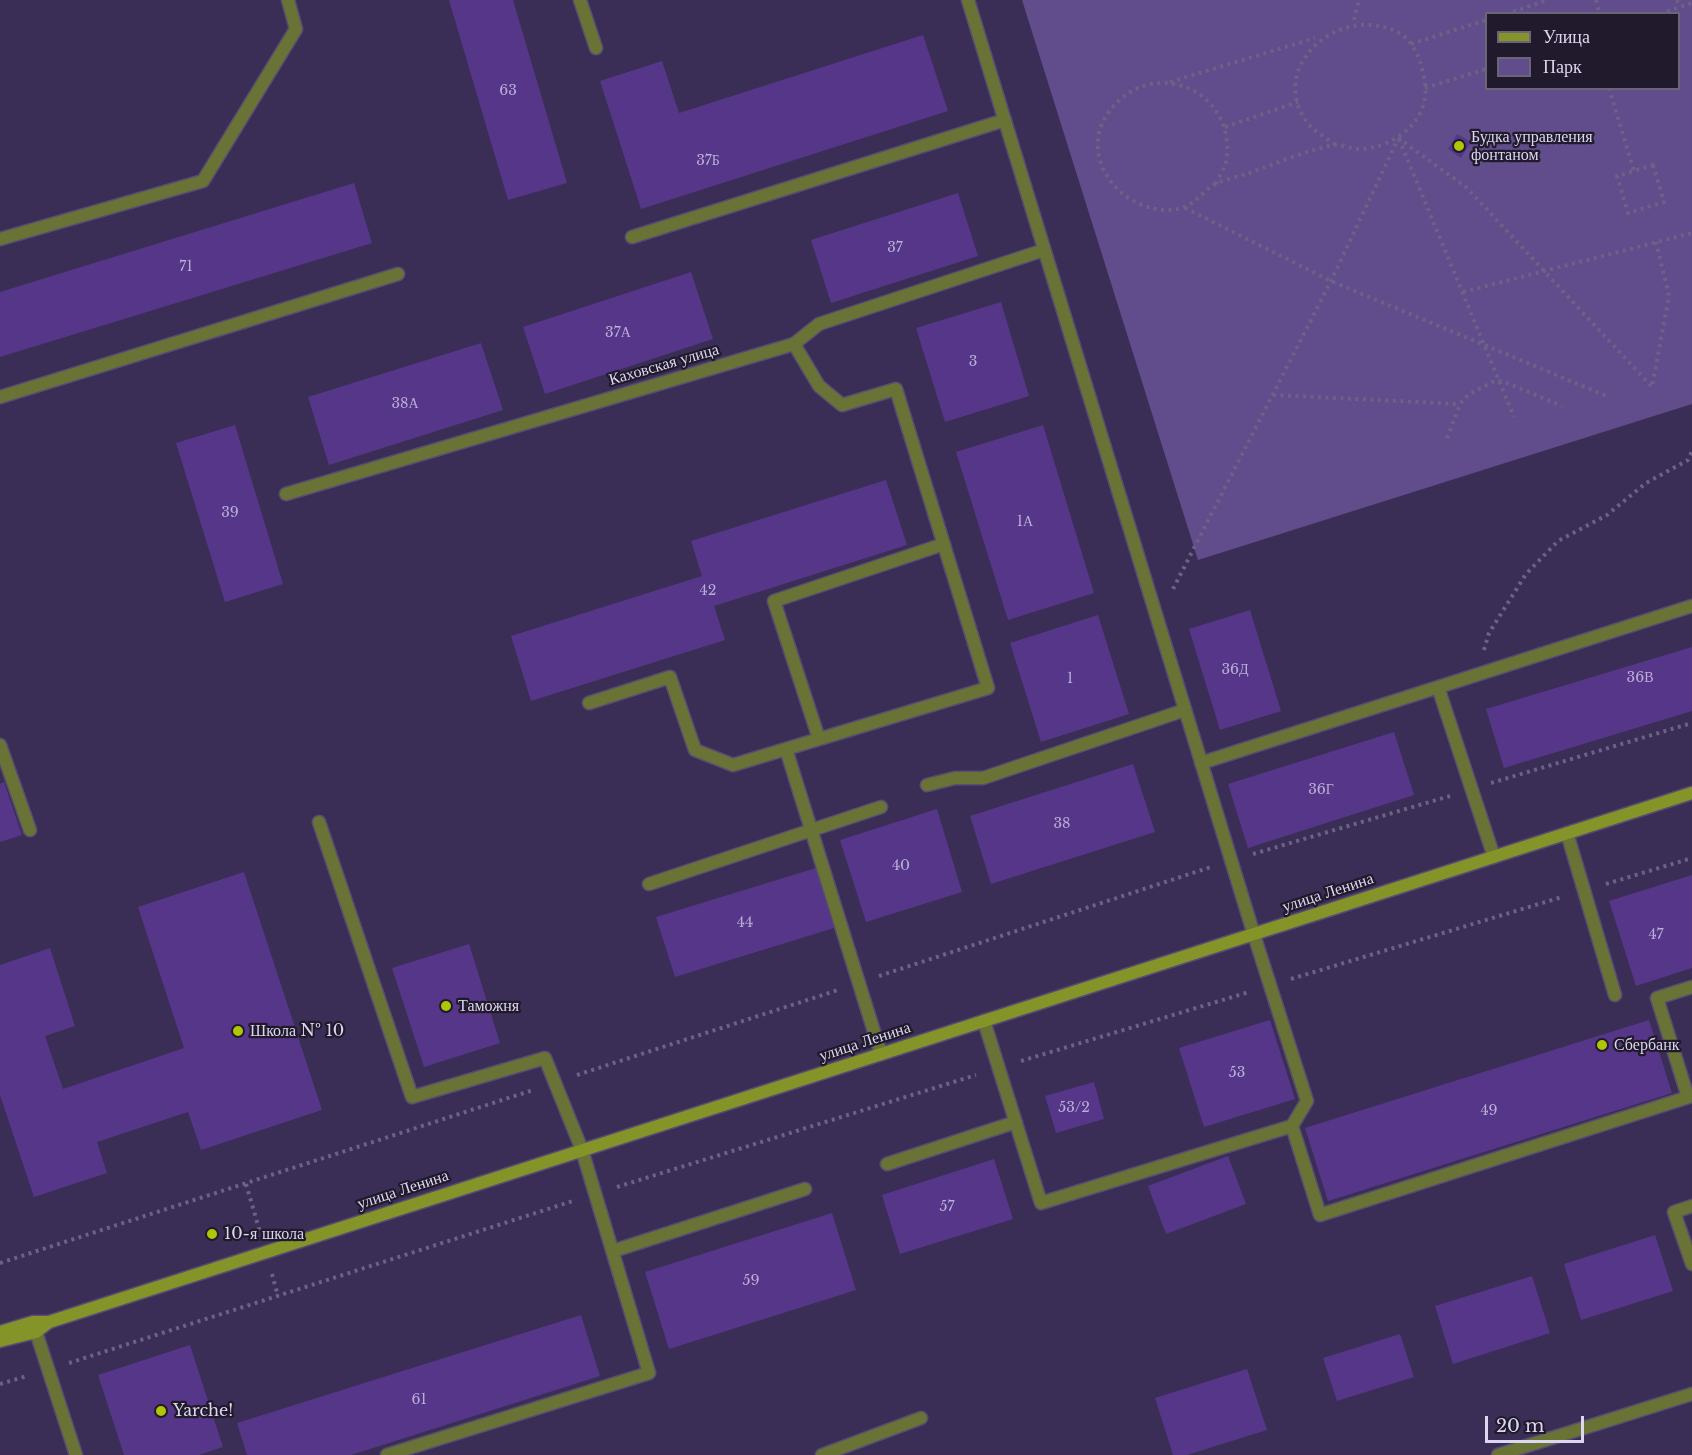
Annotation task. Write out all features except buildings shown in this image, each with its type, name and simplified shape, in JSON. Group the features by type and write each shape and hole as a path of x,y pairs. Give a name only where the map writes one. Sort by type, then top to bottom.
{"street":[{"path":"0,239 203,181 296,29 288,0"},
{"path":"580,0 596,48"},
{"path":"968,0 1201,763 1307,1101 1292,1126 1041,1203 984,1021"},
{"path":"632,237 1005,120"},
{"name":"Каховская улица","path":"286,494 794,344 819,324 1044,250"},
{"path":"0,397 398,274"},
{"path":"589,703 670,677 695,750 733,765 988,688 896,389 843,405 819,386 794,344"},
{"path":"819,739 774,600 944,544"},
{"path":"1201,763 1692,606"},
{"path":"1438,687 1494,857"},
{"path":"927,785 955,778 983,777 1185,710"},
{"path":"0,745 30,830"},
{"path":"786,749 881,1054"},
{"name":"улица Ленина","path":"0,1332 33,1322 49,1322 1692,793"},
{"path":"649,884 881,807"},
{"path":"320,822 412,1097 545,1058 582,1150 649,1373 387,1455"},
{"path":"1567,833 1615,995"},
{"path":"1292,1126 1320,1215 1690,1096 1657,998 1692,987"},
{"path":"887,1164 1016,1122"},
{"path":"613,1251 805,1190"},
{"path":"1692,1206 1674,1212 1692,1264"},
{"name":"улица Ленина","path":"0,1341 36,1332 49,1322"},
{"path":"36,1332 76,1455"},
{"path":"1498,1455 1692,1394"},
{"path":"822,1455 921,1418"}],"path":[{"path":"1354,20 1359,0"},
{"path":"1512,12 1548,0"},
{"path":"1677,0 1679,8"},
{"path":"1666,12 1692,3"},
{"path":"1157,619 1331,281 1398,138 1419,114 1425,88 1422,64 1411,44 1389,26 1367,20 1346,22"},
{"path":"1411,44 1485,20"},
{"path":"1170,82 1197,92 1215,108 1225,127 1227,159 1216,184 1198,201 1169,211 1131,202 1114,188 1100,161 1099,138 1107,115 1124,95 1144,84 1170,82 1316,38 1338,23"},
{"path":"1316,38 1302,57 1296,79 1298,102 1310,125 1336,145 1358,150 1381,147 1398,138"},
{"path":"1425,88 1485,69"},
{"path":"1610,90 1634,171"},
{"path":"1225,127 1298,102"},
{"path":"1398,138 1466,187 1652,387 1669,296 1656,242"},
{"path":"1398,138 1514,417"},
{"path":"1216,184 1336,145"},
{"path":"1653,165 1664,202 1628,213 1617,176 1634,171 1653,165"},
{"path":"1184,207 1331,281 1609,397"},
{"path":"1462,292 1692,233"},
{"path":"1447,438 1460,404 1468,395 1492,382 1499,381 1562,406"},
{"path":"1273,395 1460,404"},
{"path":"1476,675 1489,633 1526,574 1558,541 1607,515 1646,483 1688,460 1692,451"},
{"path":"1602,885 1692,858"},
{"path":"0,1384 999,1068 1567,896"}],"green space":[{"path":"1022,0 1692,0 1692,404 1198,560"}],"place":[{"name":"Будка управления фонтаном","path":"1459,146"},
{"name":"Таможня","path":"446,1006"},
{"name":"Школа № 10","path":"238,1031"},
{"name":"Сбербанк","path":"1602,1045"},
{"name":"10-я школа","path":"212,1234"},
{"name":"Yarche!","path":"161,1411"}]}
